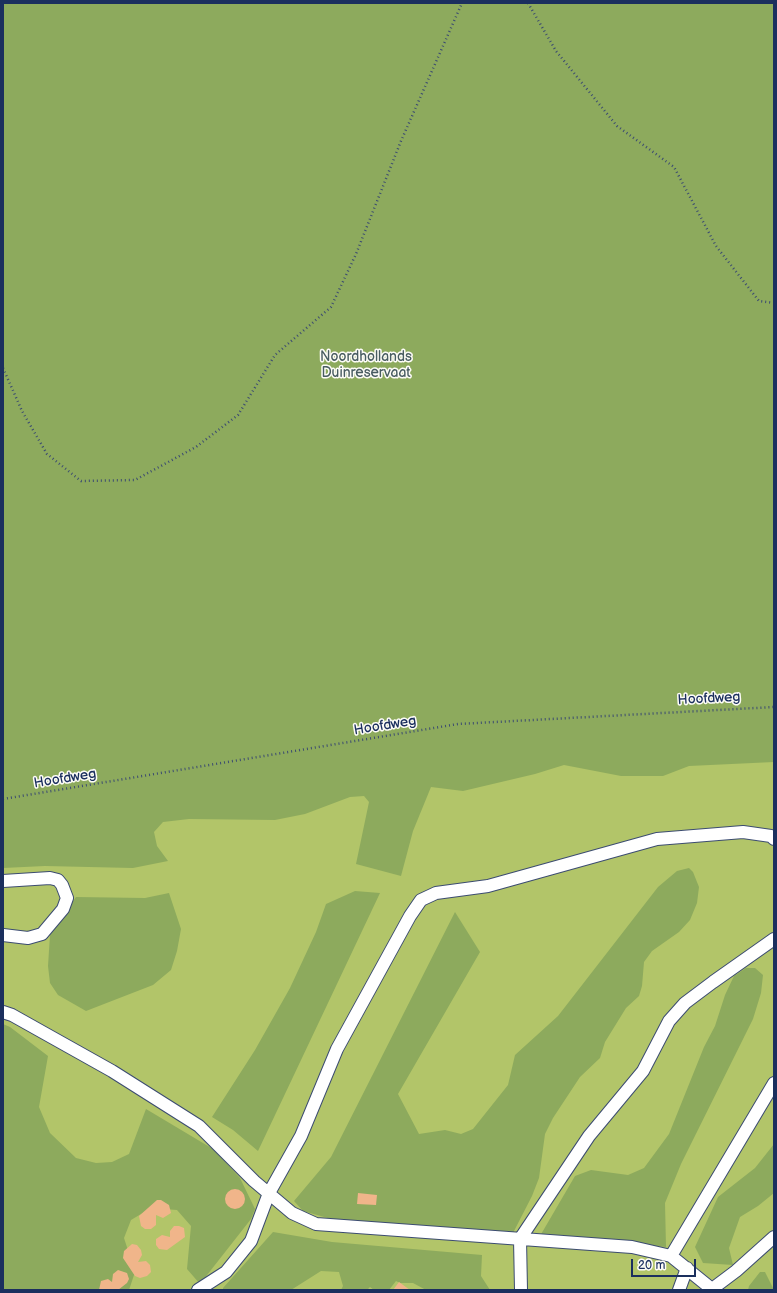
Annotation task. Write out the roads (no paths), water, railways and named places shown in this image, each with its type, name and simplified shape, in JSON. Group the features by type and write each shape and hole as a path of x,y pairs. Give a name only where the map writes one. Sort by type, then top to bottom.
{"lane":[{"path":"198,1290 226,1272 251,1241 269,1192 301,1136 337,1049 410,916 421,900 436,894 488,886 657,839 743,832 771,836 774,839"},
{"path":"3,881 50,878 58,880 62,885 67,898 63,909 42,934 28,938 3,935"},
{"path":"521,1290 520,1239 589,1136 643,1071 669,1022 685,1004 707,986 774,939"},
{"path":"3,1012 12,1014 112,1071 199,1126 254,1181 269,1192 292,1213 316,1224 632,1247 671,1256 713,1289 736,1272 774,1237"},
{"path":"671,1256 774,1083"},
{"path":"679,1290 687,1268"}],"park label":[{"name":"Noordhollands Duinreservaat","path":"366,366"}]}
